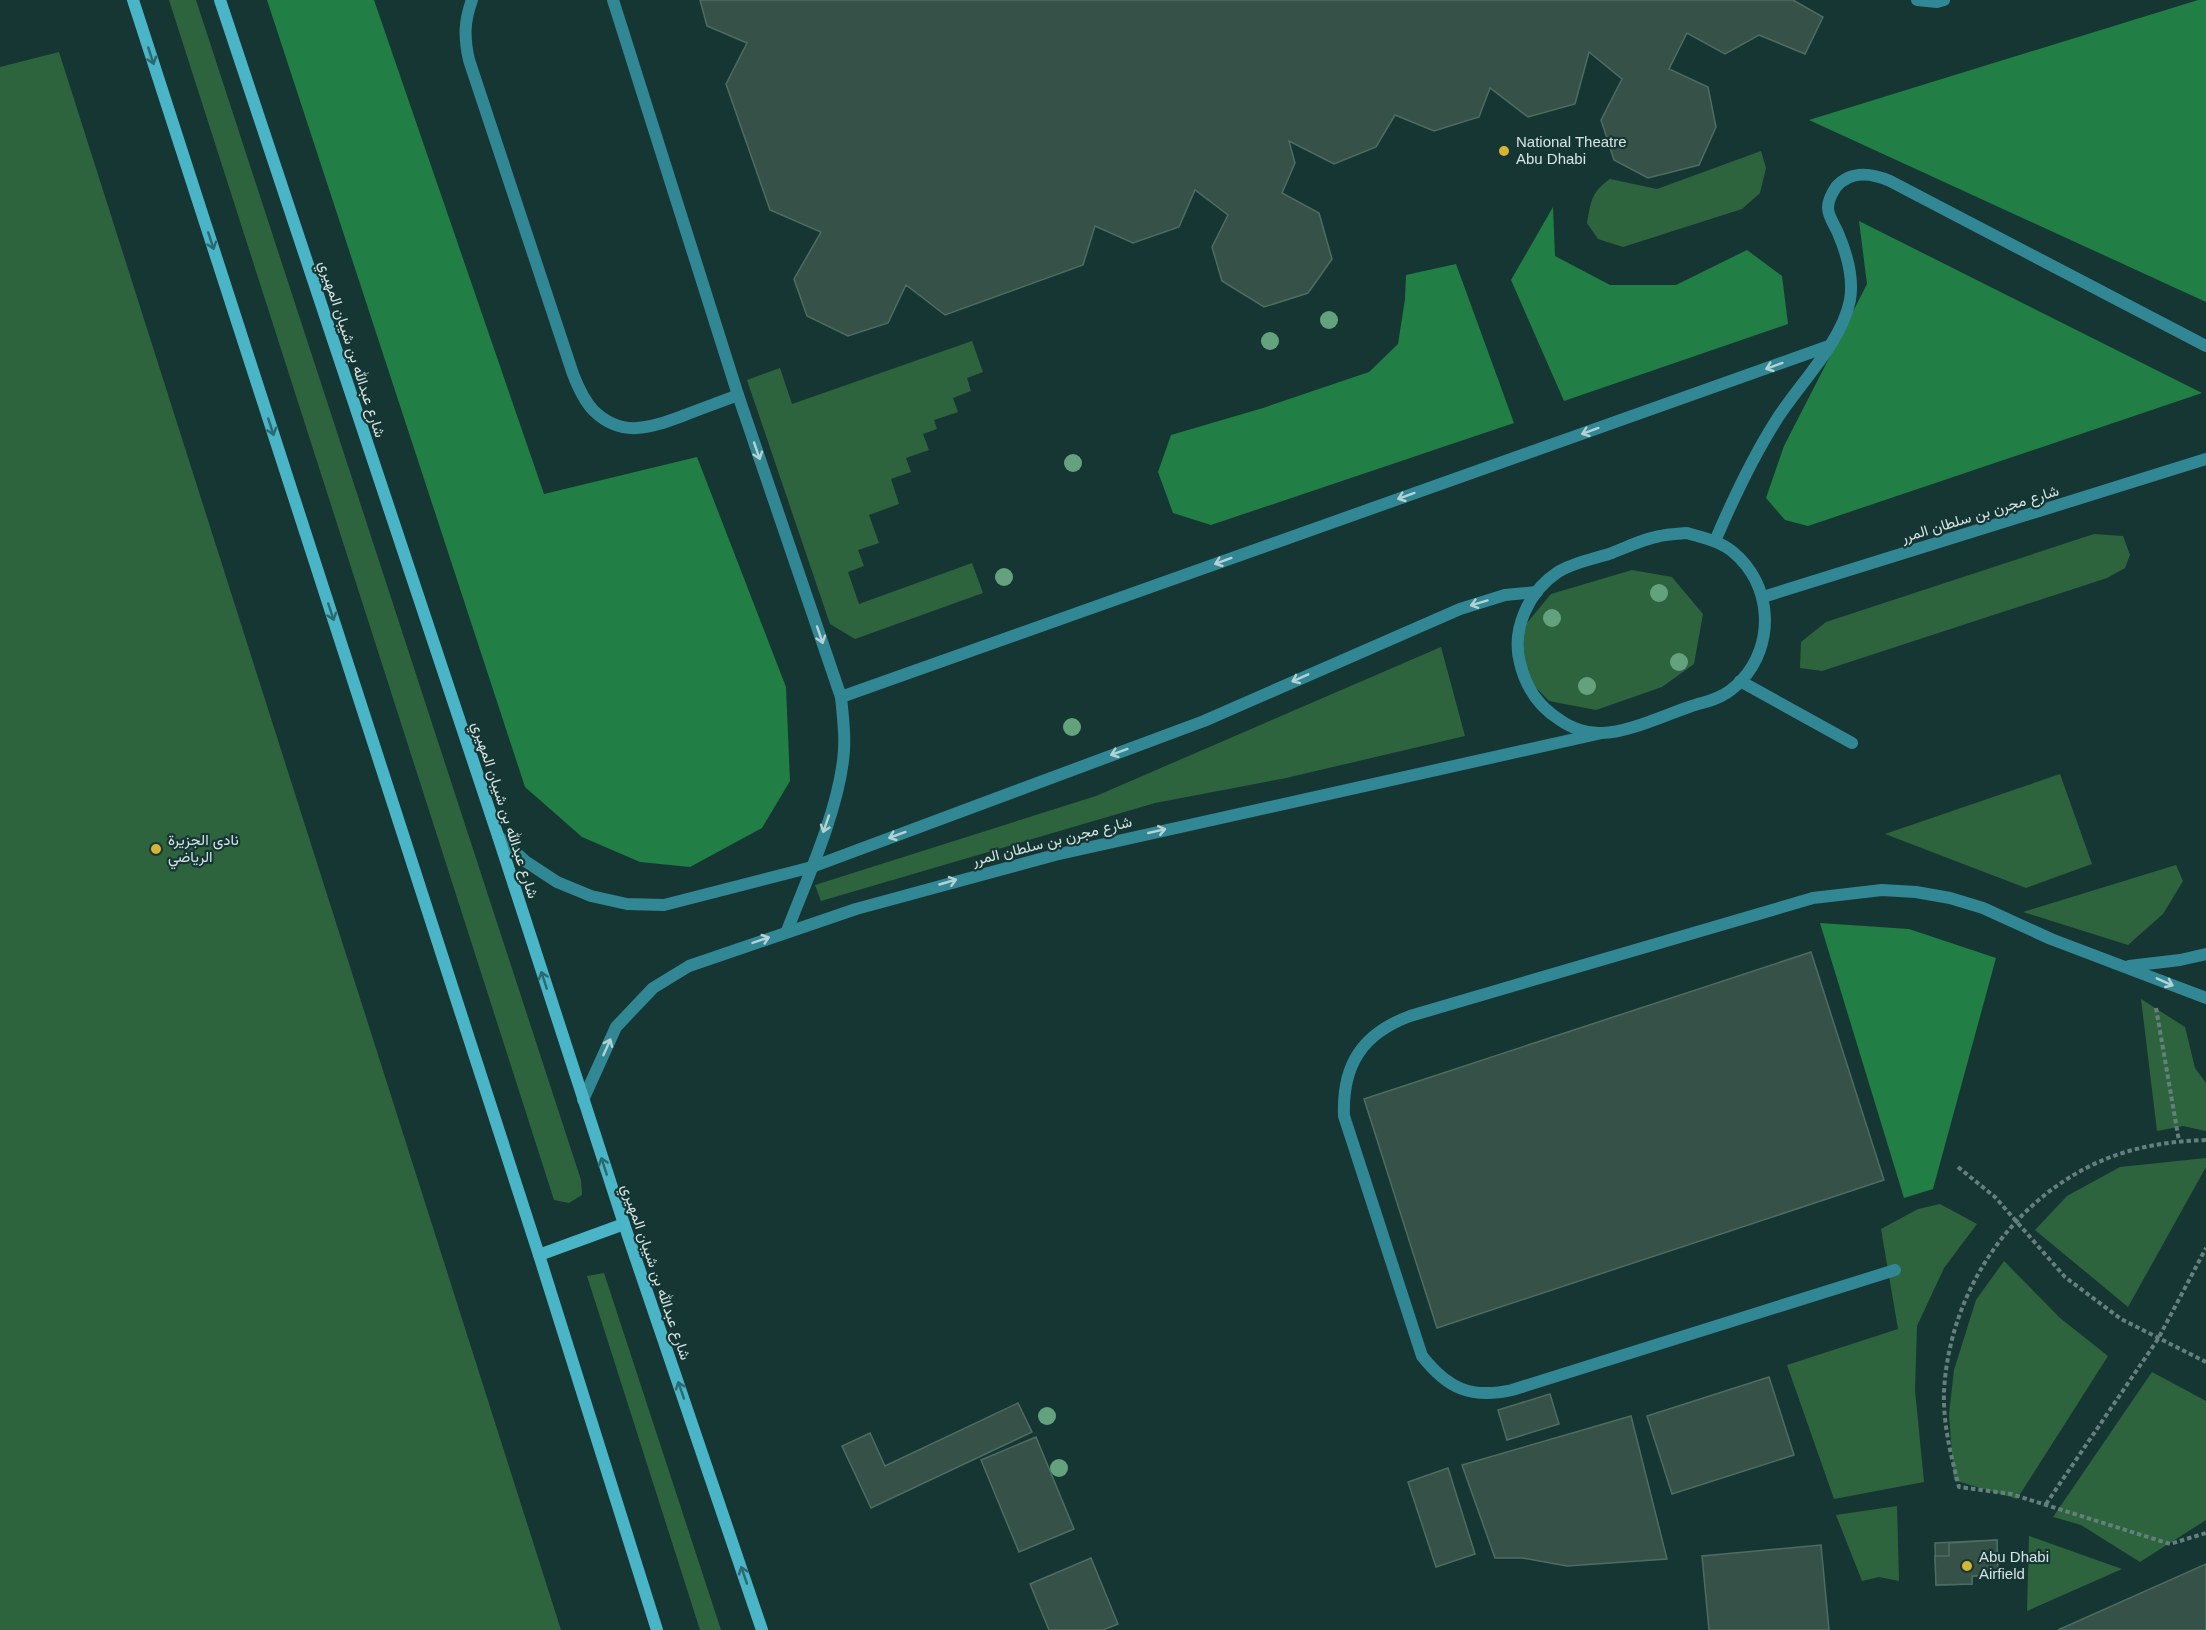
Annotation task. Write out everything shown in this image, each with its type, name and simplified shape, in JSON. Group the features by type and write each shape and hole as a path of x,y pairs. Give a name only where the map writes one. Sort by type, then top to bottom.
{"street":[{"path":"134,0 539,1255 657,1630"},
{"name":"شارع عبدالله بن شيبان المهيري","path":"220,0 498,836 624,1224 762,1630"},
{"path":"472,0 466,15 464,38 469,60 581,393 593,410 609,422 629,428 649,428 738,395"},
{"path":"613,0 738,395 841,697 844,759 838,789 812,867 787,931"},
{"path":"1917,0 1937,2 1944,0"},
{"path":"1715,541 1754,459 1802,382 1842,324 1850,299 1851,273 1845,248 1828,209 1832,193 1842,180 1857,174 1874,175 1890,181 2206,346"},
{"path":"841,697 1829,346"},
{"name":"شارع مجرن بن سلطان المرر","path":"1763,597 2206,460"},
{"path":"1602,733 1582,730 1563,722 1545,711 1532,695 1523,676 1518,657 1518,636 1523,616 1544,582 1559,571 1659,536 1687,534 1715,541 1731,551 1745,564 1756,580 1763,597 1766,620 1763,643 1754,664 1740,681 1852,743"},
{"path":"498,836 525,861 557,882 591,896 627,904 664,905 812,867 1204,721 1460,609 1505,595 1537,592"},
{"name":"شارع مجرن بن سلطان المرر","path":"583,1100 616,1027 653,988 689,966 787,931 945,883 1055,855 1621,730 1723,695 1740,681"},
{"path":"1895,1270 1512,1390 1492,1395 1471,1393 1451,1385 1435,1372 1422,1356 1344,1116 1343,1094 1348,1073 1358,1053 1372,1036 1390,1023 1813,898 1847,892 1916,892 1950,898 1983,908 2050,939 2151,975 2206,998"},
{"path":"2125,966 2180,960 2206,954"},
{"path":"539,1255 624,1224"}],"path":[{"path":"2151,975 2179,1141"},
{"path":"2206,1140 2179,1141 2142,1147 2107,1158 2074,1175 2043,1196 2016,1221 1987,1258 1964,1300 1950,1346 1944,1393 1947,1440 1959,1487 2011,1494 2170,1544 2206,1533"},
{"path":"1958,1167 1995,1197 2065,1277 2121,1319 2206,1362"},
{"path":"2046,1504 2158,1339 2206,1248"}],"green space":[{"path":"169,0 196,0 581,1180 582,1195 569,1203 554,1200"},
{"path":"267,0 374,0 544,494 697,457 786,687 790,781 762,828 690,867 640,862 582,837 525,787"},
{"path":"2198,0 2206,0 2206,302 1809,120"},
{"name":"نادى الجزيرة الرياضي","path":"59,52 561,1630 0,1630 0,67"},
{"path":"1761,151 1766,168 1760,193 1742,209 1623,247 1598,239 1587,223 1595,193 1610,179 1657,189"},
{"path":"1553,207 1555,256 1610,285 1676,285 1747,250 1782,276 1788,324 1564,401 1511,280"},
{"path":"1859,221 2202,393 1808,526 1785,520 1766,498 1784,446 1867,284"},
{"path":"1456,264 1514,423 1211,525 1173,513 1158,472 1171,435 1263,408 1369,372 1398,344 1406,275"},
{"path":"972,341 983,372 967,378 971,391 953,398 958,412 934,420 937,429 923,434 929,450 906,458 911,472 891,479 899,504 869,515 879,543 858,550 864,566 848,572 859,604 972,563 983,593 855,639 830,624 747,380 780,368 792,404"},
{"path":"2094,534 2123,536 2130,555 2125,568 2107,578 1822,671 1800,668 1801,642 1826,622"},
{"path":"1632,570 1672,577 1703,614 1694,664 1662,687 1596,710 1549,701 1522,673 1522,629 1551,594"},
{"path":"1441,647 1465,736 1286,778 1155,803 821,901 815,885 1096,796"},
{"path":"2060,774 2092,864 2026,888 1885,834"},
{"path":"2176,865 2183,881 2163,914 2128,945 2023,912"},
{"path":"1820,923 1909,929 1996,958 1933,1189 1904,1198"},
{"path":"2141,999 2185,1027 2195,1068 2206,1083 2206,1131 2183,1126 2157,1131"},
{"path":"2206,1158 2206,1167 2128,1307 2035,1230 2067,1196 2120,1167"},
{"path":"1940,1204 1977,1224 1944,1268 1917,1326 1915,1390 1924,1482 1834,1499 1787,1365 1898,1329 1881,1229 1918,1209"},
{"path":"2004,1261 2060,1318 2108,1356 2017,1499 1954,1480 1949,1414 1954,1370 1976,1300"},
{"path":"604,1273 721,1630 700,1630 587,1276"},
{"path":"2152,1372 2206,1401 2206,1520 2140,1562 2081,1525 2053,1517"},
{"path":"1897,1506 1899,1581 1879,1577 1862,1581 1836,1515"},
{"path":"2029,1536 2122,1569 2027,1611"}],"building":[{"path":"700,0 1793,0 1823,17 1805,54 1759,35 1725,54 1687,33 1669,69 1708,87 1716,127 1699,165 1648,178 1614,160 1601,120 1622,79 1589,52 1575,104 1528,117 1490,88 1479,117 1434,131 1395,115 1376,147 1334,164 1289,141 1295,163 1282,193 1319,213 1332,259 1308,293 1264,307 1222,281 1212,247 1228,215 1195,190 1179,227 1133,243 1095,226 1083,265 945,315 906,285 888,323 848,336 807,316 794,279 821,232 770,210 726,84 747,43 707,26"},
{"path":"1811,952 1884,1180 1437,1328 1364,1099"},
{"path":"1769,1377 1794,1455 1672,1494 1647,1416"},
{"path":"1550,1394 1559,1424 1507,1440 1498,1410"},
{"path":"1018,1403 1032,1432 871,1508 842,1446 870,1433 885,1466"},
{"path":"1631,1416 1667,1559 1567,1566 1522,1558 1495,1558 1462,1465"},
{"path":"1036,1437 1074,1529 1019,1552 981,1460"},
{"path":"1448,1468 1475,1554 1436,1567 1408,1482"},
{"name":"Abu Dhabi Airfield","path":"1997,1540 1998,1575 1972,1576 1972,1584 1936,1585 1935,1543"},
{"name":"Abu Dhabi Airfield","path":"1997,1540 1998,1575 1972,1576 1972,1584 1936,1585 1935,1556 1949,1556 1949,1543"},
{"path":"1821,1545 1829,1630 1709,1630 1702,1556"},
{"path":"1091,1558 1118,1624 1103,1630 1049,1630 1030,1584"},
{"path":"2206,1564 2206,1630 2058,1630"}],"place":[{"name":"National Theatre Abu Dhabi","path":"1504,151"},
{"name":"نادى الجزيرة الرياضي","path":"156,849"},
{"name":"Abu Dhabi Airfield","path":"1967,1566"}]}
